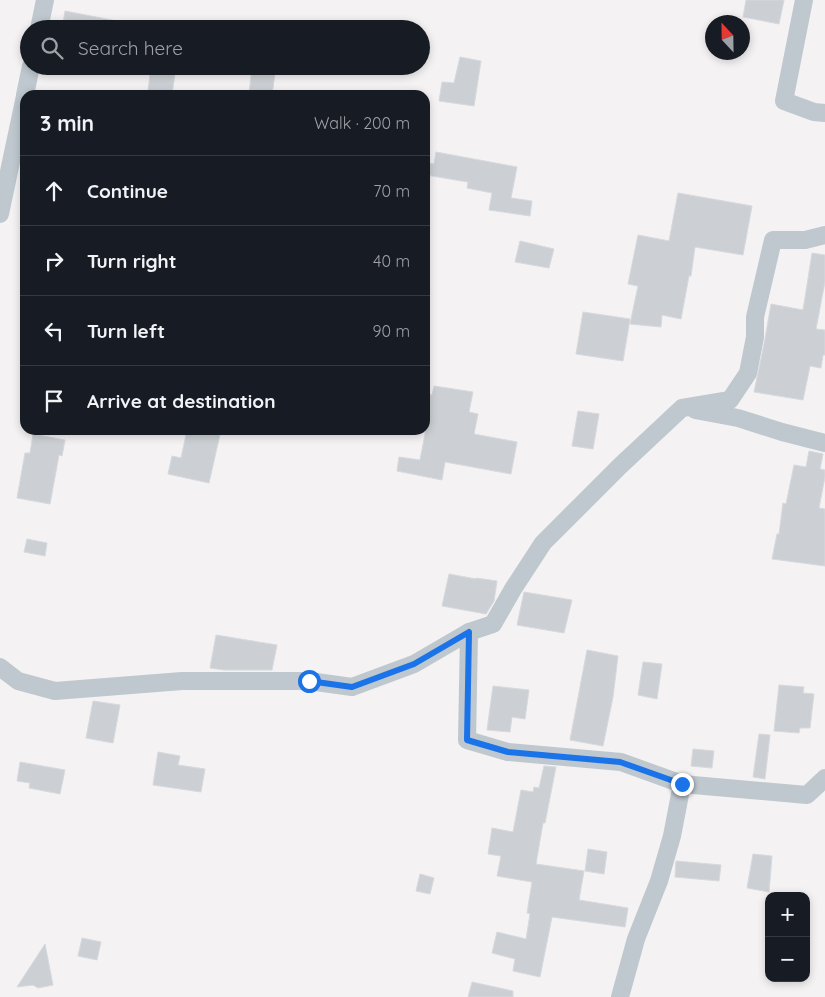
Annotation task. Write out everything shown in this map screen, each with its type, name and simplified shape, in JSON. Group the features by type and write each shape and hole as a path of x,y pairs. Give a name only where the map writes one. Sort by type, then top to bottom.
{"street":[{"path":"41,20 44,0"},
{"path":"804,0 784,101 814,112 825,113"},
{"path":"26,90 29,75"},
{"path":"0,214 20,119"},
{"path":"0,667 18,681 55,691 182,682 309,681 352,687 414,664 469,632 493,624 543,543 620,466 682,408 730,400 748,374 755,337 755,317 773,240 805,240 825,235"},
{"path":"682,408 738,418 825,443"},
{"path":"469,632 467,740 508,752 620,762 682,784 807,795 825,778"},
{"path":"620,997 636,939 659,881 670,845 682,784"}],"building":[{"path":"746,0 784,0 779,24 750,18 750,15 743,15"},
{"path":"65,11 112,20 64,20"},
{"path":"460,57 481,61 474,106 439,101 442,82 454,83"},
{"path":"150,75 175,75 173,90 148,90"},
{"path":"251,75 275,75 273,90 250,90"},
{"path":"436,152 517,167 511,198 532,201 530,216 489,210 492,193 467,188 468,182 430,176 430,163 434,164"},
{"path":"678,193 752,206 743,255 695,247 691,276 689,276 681,319 662,315 661,327 630,324 638,286 628,284 638,235 669,241"},
{"path":"520,241 554,249 549,268 515,262"},
{"path":"812,253 825,255 825,282 816,329 825,330 825,355 823,355 821,368 810,366 803,400 754,392 771,304 803,310"},
{"path":"583,312 630,319 623,361 576,354"},
{"path":"434,386 473,392 469,412 478,414 474,434 517,442 511,474 445,462 442,480 397,471 399,457 420,460 425,435 430,435 430,395 432,395"},
{"path":"578,411 599,414 593,449 572,446"},
{"path":"33,435 65,440 62,456 59,455 50,504 17,498 25,453 30,453"},
{"path":"186,435 220,435 209,483 168,474 172,456 181,458"},
{"path":"809,451 823,454 820,469 825,470 825,477 819,508 825,509 825,566 772,559 777,534 779,534 783,503 786,504 794,465 806,467"},
{"path":"27,539 47,543 45,556 24,552"},
{"path":"449,574 497,581 494,601 486,614 442,606"},
{"path":"524,592 572,600 564,633 517,625"},
{"path":"216,635 277,645 272,670 224,670 210,668"},
{"path":"587,650 618,656 613,697 603,746 570,740"},
{"path":"643,662 662,664 657,699 638,695"},
{"path":"779,685 804,687 803,693 814,694 810,728 800,728 799,733 774,731"},
{"path":"493,686 529,690 525,719 512,717 510,732 487,730"},
{"path":"93,701 120,705 113,743 86,738"},
{"path":"759,734 770,735 765,779 753,777"},
{"path":"693,749 714,751 712,768 691,766"},
{"path":"158,752 180,756 178,765 205,769 201,792 153,785"},
{"path":"20,762 65,770 60,794 29,788 30,783 17,781"},
{"path":"544,766 556,767 536,864 584,871 579,900 628,908 625,927 552,917 540,977 513,971 515,959 492,953 497,932 526,939 530,914 527,913 532,882 497,876 501,856 488,854 492,828 513,832 521,790 533,792 534,787 539,788"},
{"path":"588,849 607,852 604,874 585,871"},
{"path":"753,854 772,856 769,892 747,888"},
{"path":"676,861 721,865 719,881 675,877"},
{"path":"420,874 434,878 430,894 416,891"},
{"path":"82,938 101,942 97,960 78,956"},
{"path":"45,944 53,985 38,988 33,985 17,987"},
{"path":"472,982 513,991 513,997 468,997"}],"route":[{"path":"309,681 352,687 414,664 469,632 467,740 508,752 620,762 682,784"}]}
